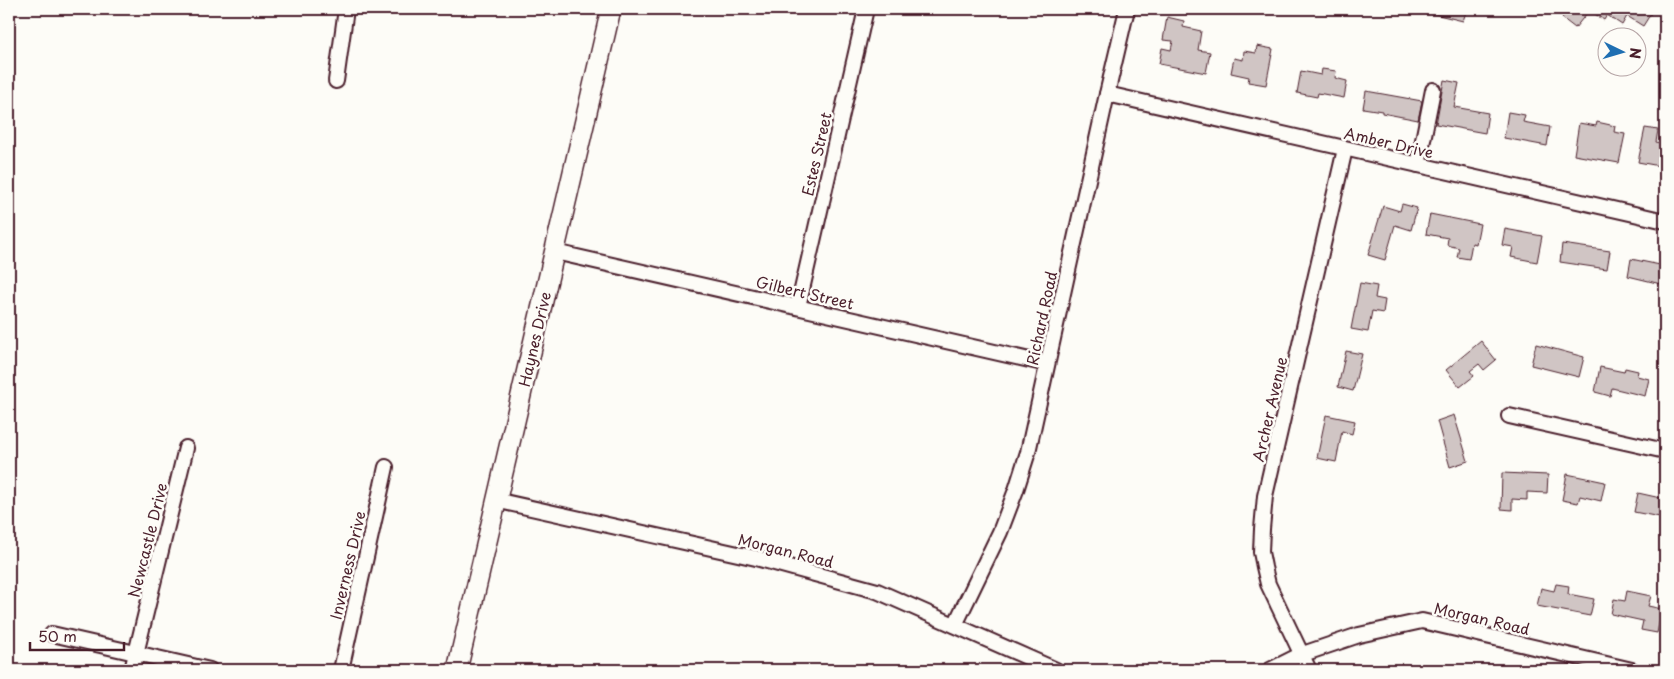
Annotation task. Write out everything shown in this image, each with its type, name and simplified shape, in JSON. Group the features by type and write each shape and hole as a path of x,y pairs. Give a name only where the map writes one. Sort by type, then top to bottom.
{"street":[{"path":"336,81 346,9"},
{"name":"Haynes Drive","path":"457,670 495,500 611,9"},
{"name":"Estes Street","path":"798,307 866,9"},
{"name":"Richard Road","path":"955,624 1000,532 1028,452 1106,94 1128,9"},
{"path":"1418,165 1433,90"},
{"name":"Amber Drive","path":"1106,94 1665,221"},
{"name":"Archer Avenue","path":"1308,670 1268,584 1261,552 1262,529 1266,496 1345,149"},
{"name":"Gilbert Street","path":"555,252 1047,364"},
{"path":"1509,416 1665,451"},
{"name":"Newcastle Drive","path":"132,670 186,448"},
{"name":"Inverness Drive","path":"340,670 386,467"},
{"name":"Morgan Road","path":"495,500 756,558 878,591 1056,670"},
{"name":"Morgan Road","path":"1270,670 1300,655 1359,635 1422,621 1632,670"},
{"path":"52,634 210,670"}],"building":[{"path":"1418,9 1467,9 1463,21"},
{"path":"1569,9 1581,9 1587,13 1575,28 1562,18"},
{"path":"1590,9 1653,10 1643,26 1627,16 1622,25 1607,15 1604,20"},
{"path":"1167,17 1184,21 1183,27 1201,31 1198,50 1210,52 1206,73 1159,64 1162,48 1171,50 1173,41 1163,40"},
{"path":"1257,46 1273,49 1266,85 1248,82 1249,77 1231,73 1234,58 1243,60 1244,51 1256,53"},
{"path":"1322,69 1336,71 1335,78 1347,81 1344,98 1318,93 1317,97 1297,93 1301,71 1321,75"},
{"path":"1444,80 1459,83 1454,107 1488,113 1485,133 1436,124"},
{"path":"1366,91 1422,101 1418,120 1363,108"},
{"path":"1508,112 1525,115 1523,122 1550,127 1547,146 1504,138"},
{"path":"1597,122 1615,126 1614,132 1625,134 1619,163 1574,155 1579,123 1596,126"},
{"path":"1645,128 1658,130 1656,142 1665,144 1665,167 1638,162"},
{"path":"1402,204 1417,208 1411,230 1395,225 1385,260 1368,255 1383,206 1400,211"},
{"path":"1430,214 1480,224 1476,244 1472,243 1469,259 1457,257 1459,248 1447,245 1448,238 1426,234"},
{"path":"1505,229 1542,236 1537,262 1511,257 1513,247 1502,245"},
{"path":"1562,244 1610,251 1607,269 1560,262"},
{"path":"1631,259 1665,266 1665,285 1628,276"},
{"path":"1360,283 1377,286 1375,298 1385,300 1383,313 1372,311 1368,332 1351,329"},
{"path":"1481,341 1496,360 1484,370 1479,364 1470,371 1474,376 1460,387 1446,370"},
{"path":"1536,344 1584,357 1579,377 1531,365"},
{"path":"1346,351 1362,354 1353,391 1338,387"},
{"path":"1600,367 1624,372 1625,368 1638,371 1637,376 1649,379 1645,396 1612,388 1610,396 1595,392"},
{"path":"1326,415 1355,421 1352,434 1342,431 1336,462 1317,458"},
{"path":"1454,415 1468,461 1450,467 1437,421"},
{"path":"1502,473 1548,475 1547,493 1527,492 1527,500 1512,499 1512,510 1501,509"},
{"path":"1567,474 1605,482 1601,501 1580,496 1578,503 1562,500"},
{"path":"1638,493 1665,499 1665,518 1634,512"},
{"path":"1556,584 1569,586 1568,594 1594,599 1590,616 1537,606 1541,588 1554,591"},
{"path":"1627,591 1651,596 1648,606 1662,609 1657,633 1641,630 1643,621 1611,614 1614,599 1625,601"}]}
